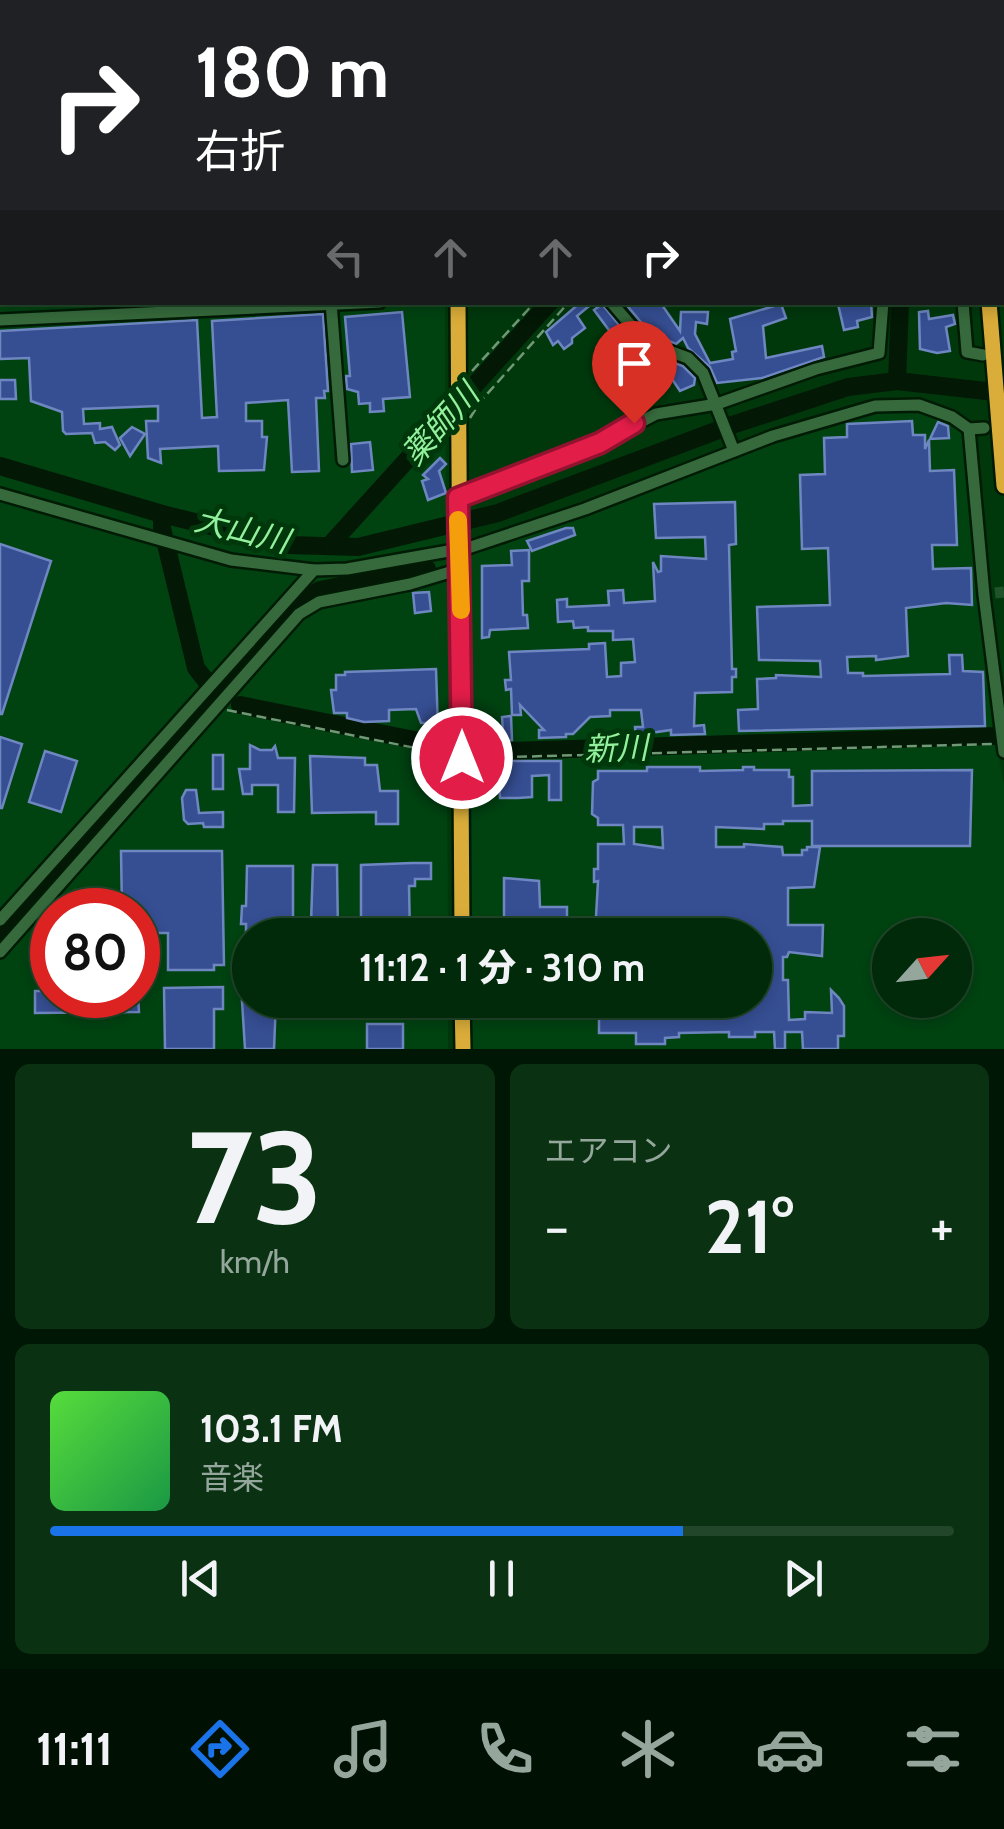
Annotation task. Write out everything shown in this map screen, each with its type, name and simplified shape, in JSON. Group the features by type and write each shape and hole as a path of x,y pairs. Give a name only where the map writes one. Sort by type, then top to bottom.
{"highway":[{"path":"458,305 462,918"},
{"path":"990,305 995,368 991,424 1004,486"},
{"path":"462,1018 463,1049"}],"street":[{"path":"0,320 292,305"},
{"path":"331,305 343,460"},
{"path":"614,305 646,342 688,358 703,373 731,446"},
{"path":"458,498 600,443 656,414 718,407 816,369 879,353 883,305"},
{"path":"963,305 968,352 983,355"},
{"path":"0,494 231,560 314,570 347,569 458,548 585,509 731,446 820,420 874,406 918,405 952,417 969,429 990,594 1003,748"},
{"path":"969,429 991,424"},
{"path":"0,952 299,614 318,602 410,584 460,569"},
{"path":"0,920 314,570"}],"path":[{"path":"458,380 476,369 532,305"},
{"path":"458,423 472,416 480,402 567,305"},
{"path":"216,708 462,758 1003,748"}],"shaded area":[{"path":"0,305 445,305 446,545 455,579 455,736 447,758 448,918 232,918 232,1018 448,1018 448,1049 0,1049"},
{"path":"918,409 961,429 993,726 1004,785 1004,1049 472,1049 472,1018 772,1018 772,918 472,918 469,560 472,554 774,440 877,411"}],"building":[{"path":"578,305 590,305 577,316 585,328 564,349 558,341 553,345 546,332"},
{"path":"603,305 638,348 648,354 635,364 638,371 621,378 597,347 611,333 594,310"},
{"path":"627,305 662,305 680,331 681,312 708,312 707,324 696,322 695,334 710,363 733,359 732,352 736,351 730,319 781,305 786,318 763,326 766,358 822,346 824,357 762,378 717,383 710,367 688,348 683,338 676,344 658,332 651,334"},
{"path":"838,305 871,305 872,317 857,321 858,327 844,330"},
{"path":"928,311 929,319 953,315 955,324 946,327 950,351 920,349 919,312"},
{"path":"402,312 410,397 383,399 384,411 370,412 370,403 359,404 358,392 347,389 346,376 350,376 345,317"},
{"path":"323,314 328,391 324,391 325,398 316,398 319,471 292,472 288,400 246,403 246,421 262,421 262,437 267,437 264,470 219,471 218,446 160,449 161,463 148,458 146,421 158,421 158,406 83,409 84,424 100,423 100,429 112,427 120,445 115,450 105,442 95,443 92,433 66,434 62,412 31,401 29,358 0,359 0,331 197,320 202,418 217,417 212,321"},
{"path":"661,360 683,366 695,378 694,385 680,391"},
{"path":"0,380 15,380 16,399 0,399"},
{"path":"912,421 913,435 925,435 925,449 929,440 930,471 954,470 957,545 932,545 933,569 971,568 972,605 946,603 906,608 908,656 876,660 876,656 847,657 848,673 950,674 949,655 962,655 963,671 983,672 985,726 739,731 738,710 758,709 757,679 776,675 821,677 820,661 759,660 757,607 830,605 828,548 802,549 800,475 825,474 824,438 847,437 847,424"},
{"path":"938,422 948,426 949,438 930,439"},
{"path":"132,427 145,434 130,456 120,438"},
{"path":"370,442 373,470 352,472 351,444"},
{"path":"440,458 446,464 439,471 446,493 428,500 422,481 428,479 423,475"},
{"path":"735,502 736,544 729,545 732,669 736,669 736,677 732,677 732,692 695,693 694,726 704,725 705,734 671,735 671,730 636,735 635,727 643,727 641,710 610,710 610,716 590,717 566,737 539,738 539,730 544,730 520,705 521,715 512,715 511,689 506,690 505,680 511,680 509,652 589,649 589,644 605,643 607,677 621,676 621,663 635,662 633,639 613,640 613,631 588,631 588,627 574,628 573,621 558,622 557,600 567,599 567,607 609,605 608,591 623,590 624,603 655,601 653,562 658,572 661,556 706,559 705,537 656,538 654,504"},
{"path":"573,528 575,535 532,551 527,541"},
{"path":"0,544 51,561 2,714 0,714"},
{"path":"529,550 529,581 522,581 523,615 527,615 528,628 490,630 489,637 482,638 482,566 512,565 511,551"},
{"path":"429,592 431,611 415,613 413,593"},
{"path":"436,669 438,729 428,729 428,723 421,723 416,709 389,710 389,721 364,722 347,718 347,713 334,713 331,690 336,690 336,675"},
{"path":"511,716 512,740 493,741 493,734 503,733 502,717"},
{"path":"0,737 22,744 2,808 0,808"},
{"path":"250,745 260,750 272,750 275,746 278,758 295,758 294,812 278,812 278,785 252,785 252,794 243,794 239,769 250,769"},
{"path":"45,751 77,761 61,812 29,802"},
{"path":"213,755 223,755 223,789 213,789"},
{"path":"310,756 365,758 365,765 377,765 380,791 398,791 398,824 376,824 376,812 312,813"},
{"path":"561,761 561,800 549,800 549,775 532,776 532,797 518,798 500,798 499,777 474,777 473,764"},
{"path":"647,767 789,770 789,777 793,777 793,806 812,805 812,771 972,770 970,846 812,846 812,821 764,824 764,829 716,827 716,847 782,847 783,855 802,855 807,847 820,847 814,887 788,888 788,925 823,925 822,956 789,952 783,957 783,980 788,980 789,1020 805,1019 805,1012 832,1013 831,990 844,1006 844,1036 838,1036 838,1049 803,1049 802,1032 785,1032 785,1049 775,1049 774,1032 755,1032 755,1037 729,1037 729,1032 679,1033 679,1037 665,1038 665,1044 636,1044 636,1033 599,1033 599,1018 772,1018 772,918 596,918 598,881 594,882 594,869 598,869 598,844 624,844 623,825 598,825 598,818 592,814 593,782 598,779 598,771 647,771","holes":["634,827 662,827 663,848 634,844"]},
{"path":"186,790 196,790 199,813 223,812 223,827 204,827 203,823 188,824 184,820 182,798"},
{"path":"121,851 222,851 224,965 214,965 214,970 168,970 168,933 160,933 160,888 122,888"},
{"path":"431,863 431,879 415,879 415,886 409,886 410,918 361,918 361,865"},
{"path":"313,865 337,865 338,918 311,918"},
{"path":"247,866 293,866 293,918 241,918 242,906 246,906"},
{"path":"504,878 539,881 540,907 567,907 567,918 504,918"},
{"path":"223,987 223,1009 214,1009 214,1049 165,1049 164,988"},
{"path":"243,1018 275,1018 274,1049 245,1049"},
{"path":"367,1024 403,1024 403,1049 367,1049"}],"waterway":[{"name":"薬師川","path":"329,546 547,305"},
{"path":"897,381 900,305"},
{"name":"大山川","path":"0,466 162,514 288,545 358,547 498,513 729,426 848,387 897,381 1004,393"},
{"path":"162,514 162,528 196,668 207,682"},
{"path":"0,937 296,606 320,590 427,569"},
{"name":"新川","path":"240,705 474,752 996,736"}],"tunnel":[{"path":"995,593 1004,592"}],"slow traffic":[{"path":"458,520 461,610"}],"route":[{"path":"462,758 458,498 600,443 634,423"}]}
